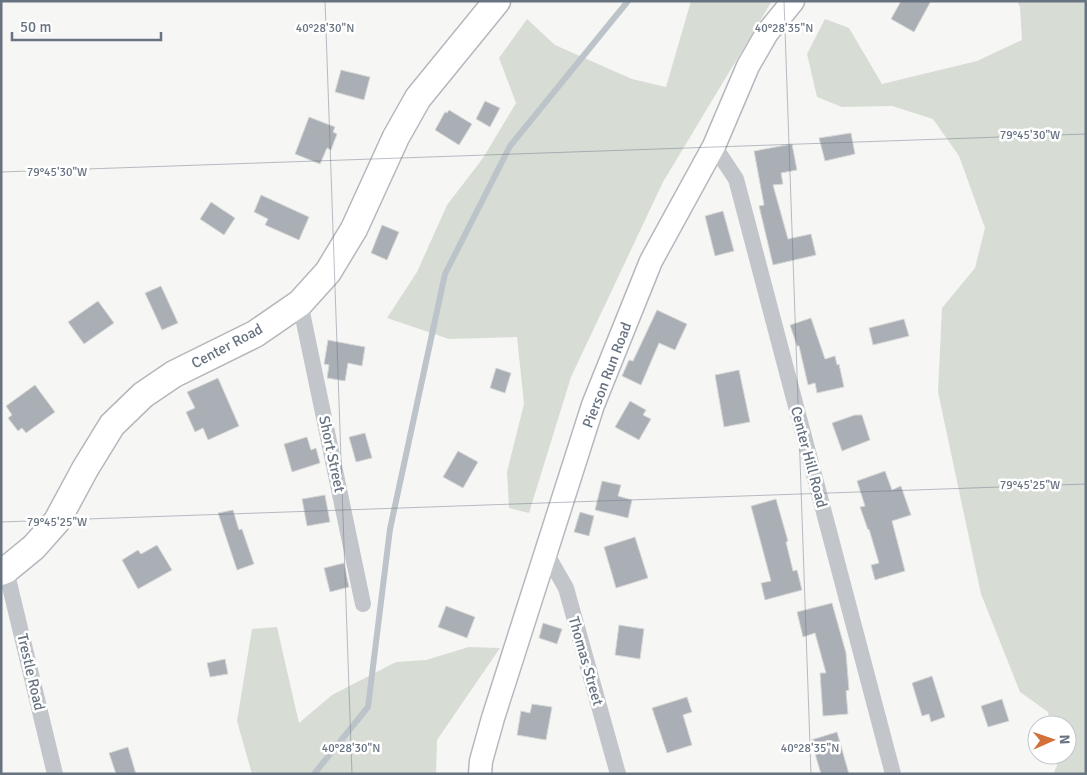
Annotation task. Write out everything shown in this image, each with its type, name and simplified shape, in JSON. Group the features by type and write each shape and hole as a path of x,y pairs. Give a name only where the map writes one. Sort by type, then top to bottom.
{"main road":[{"name":"Center Road","path":"4,571 34,547 57,520 112,425 142,395 174,374 255,334 300,303 328,272 354,228 396,137 418,98 497,1"}],"street":[{"name":"Pierson Run Road","path":"480,774 481,761 493,718 593,405 651,261 714,146 748,66 767,33 793,1"},
{"name":"Center Hill Road","path":"714,146 736,179 893,774"},
{"name":"Short Street","path":"300,303 363,604"},
{"name":"Thomas Street","path":"546,553 566,588 618,774"},
{"name":"Trestle Road","path":"4,571 55,774"}],"shaded area":[{"path":"691,1 772,1 663,182 571,377 529,513 509,508 507,472 524,404 517,337 449,339 387,318 417,272 447,205 483,158 516,103 499,58 527,19 555,45 632,79 666,87"},
{"path":"1017,1 1086,1 1086,774 1053,774 1057,765 1077,765 1077,715 1048,715 1048,712 1020,692 981,594 938,392 942,308 975,268 985,228 959,156 933,119 892,106 842,107 817,97 807,54 825,19 849,28 882,84 977,61 1022,40 1020,7"},
{"path":"277,627 299,723 332,695 396,662 426,660 469,647 500,648 437,740 436,774 252,774 237,721 252,629"}],"building":[{"path":"901,1 931,1 914,32 891,19"},
{"path":"341,70 370,77 364,100 335,92"},
{"path":"485,101 500,108 490,127 476,119"},
{"path":"449,110 472,124 459,145 435,130 445,112 447,113"},
{"path":"309,117 335,127 333,132 337,134 331,150 327,148 320,164 295,154"},
{"path":"851,133 855,154 825,161 819,138"},
{"path":"792,144 797,170 781,173 783,184 773,185 788,239 811,234 816,255 773,265 759,206 764,205 754,151"},
{"path":"261,195 309,217 299,240 265,225 268,219 254,212"},
{"path":"211,202 235,218 224,235 200,219"},
{"path":"723,211 734,251 715,256 705,216"},
{"path":"382,225 399,232 387,260 371,253"},
{"path":"161,286 178,323 162,330 145,293"},
{"path":"98,301 114,323 84,344 68,322"},
{"path":"657,310 687,324 675,350 659,343 641,385 622,376 629,360 633,361"},
{"path":"811,318 825,359 835,356 837,365 839,364 844,387 817,393 815,383 808,385 799,346 797,346 790,325"},
{"path":"904,319 909,336 873,345 869,328"},
{"path":"328,340 365,347 362,366 348,363 345,381 327,378 329,365 324,364"},
{"path":"496,368 511,373 505,393 490,388"},
{"path":"739,370 750,422 724,427 715,375"},
{"path":"218,378 239,426 208,440 203,428 195,432 186,412 195,408 187,392"},
{"path":"35,385 55,412 26,433 22,428 18,431 8,418 12,415 6,406"},
{"path":"630,401 646,410 643,415 651,419 639,440 615,427"},
{"path":"855,415 862,415 870,440 842,451 832,423"},
{"path":"365,433 372,458 356,462 349,437"},
{"path":"307,437 311,450 316,448 320,463 292,472 284,444"},
{"path":"458,451 478,462 463,488 443,477"},
{"path":"885,471 892,490 901,486 911,515 892,521 905,571 875,580 871,565 879,563 860,507 865,506 857,481"},
{"path":"602,481 621,485 618,496 632,500 628,518 595,510"},
{"path":"325,495 330,522 307,526 302,499"},
{"path":"776,499 788,541 786,542 793,571 797,570 802,590 765,600 761,583 771,581 751,506"},
{"path":"233,510 239,530 242,529 254,564 237,570 218,513"},
{"path":"580,512 594,516 589,536 574,532"},
{"path":"635,537 648,578 616,588 604,547"},
{"path":"157,545 172,570 138,589 122,560 138,550 141,554"},
{"path":"344,563 349,587 330,592 324,568"},
{"path":"832,603 846,653 849,690 846,691 848,714 823,716 820,673 826,673 815,633 803,637 797,612"},
{"path":"446,606 475,617 467,638 438,627"},
{"path":"543,623 562,629 557,644 539,638"},
{"path":"619,625 644,629 640,659 615,655"},
{"path":"225,659 228,674 210,677 207,663"},
{"path":"932,676 945,717 931,722 929,714 922,716 912,683"},
{"path":"687,697 692,712 683,715 692,745 667,753 652,708"},
{"path":"1002,699 1009,721 988,727 981,706"},
{"path":"532,704 552,707 546,740 517,735 521,711 530,713"},
{"path":"837,732 849,774 821,774 811,740"},
{"path":"128,747 136,774 116,774 109,753"}],"waterway":[{"path":"314,774 368,707 390,529 445,274 510,146 628,1"}]}
